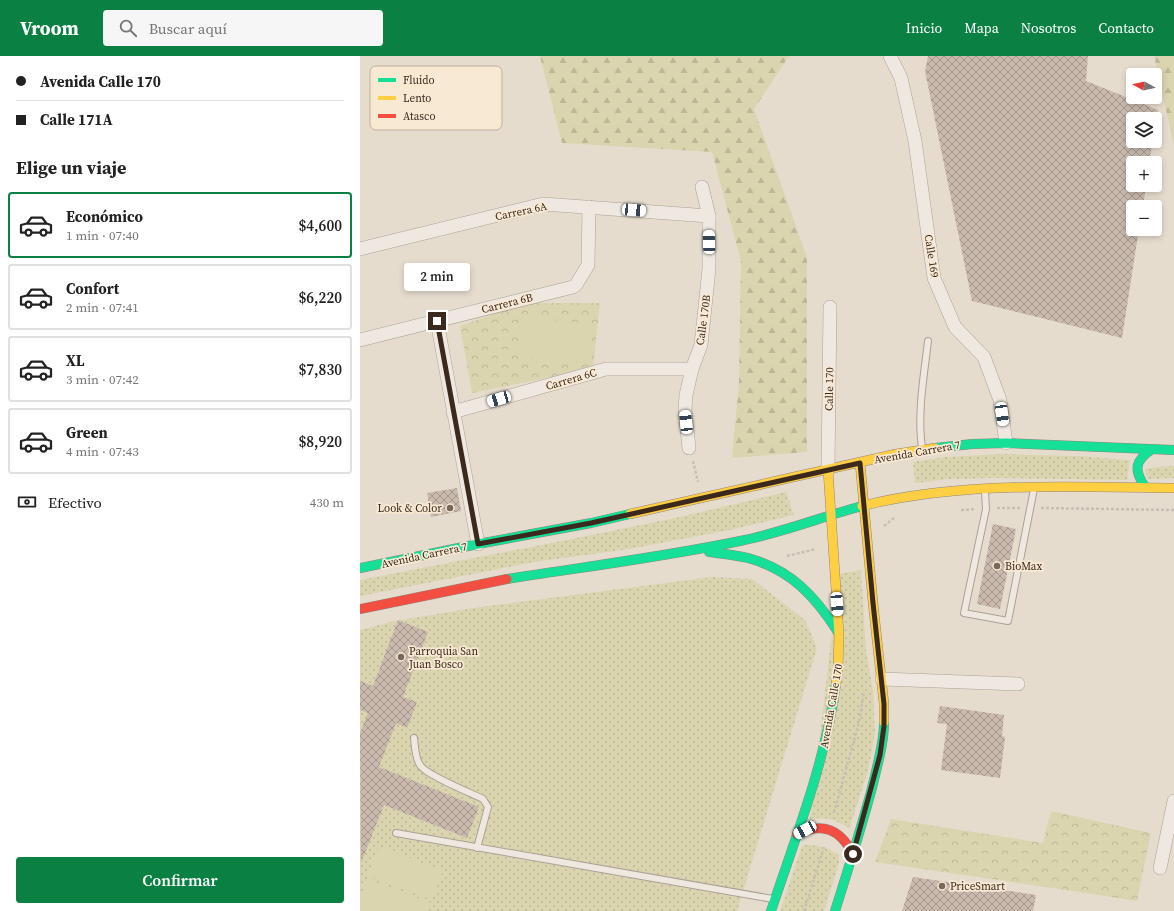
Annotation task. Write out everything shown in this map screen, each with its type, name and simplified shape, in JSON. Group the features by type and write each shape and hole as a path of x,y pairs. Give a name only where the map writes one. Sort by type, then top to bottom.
{"main road":[{"name":"Avenida Carrera 7","path":"360,568 591,523 896,454 922,450 972,444 1006,443 1174,450"},
{"path":"1145,487 1138,479 1136,471 1138,462 1152,449"},
{"path":"835,911 853,854 880,755 884,726 882,679 860,463"},
{"name":"Avenida Calle 170","path":"771,911 821,758 828,731 837,679 839,634 828,470"},
{"path":"360,609 494,581 695,550 787,529 864,504 984,488 1174,488"},
{"path":"695,550 753,560 772,566 789,577 813,598 825,611 839,634"},
{"path":"797,834 814,828 830,830 845,839 853,854"}],"street":[{"name":"Calle 169","path":"890,56 901,78 915,141 934,278 955,327 984,357 1000,400 1006,443"},
{"name":"Calle 170B","path":"689,448 685,410 686,395 692,369 701,345 709,276 709,216 702,187"},
{"name":"Carrera 6A","path":"360,250 543,204 709,216"},
{"name":"Carrera 6B","path":"360,340 573,287 576,285 588,265 589,207"},
{"name":"Calle 170","path":"828,470 830,307"},
{"path":"437,321 478,544"},
{"name":"Carrera 6C","path":"453,412 606,369 692,369"},
{"path":"882,679 1018,684"},
{"path":"1160,868 1174,801"}],"lane":[{"path":"922,450 920,436 922,396 928,341"},
{"path":"984,488 986,509 964,613 1008,620 1034,487"},
{"path":"414,738 420,766 428,773 483,799 486,803 488,808 477,848"},
{"path":"396,833 775,900"}],"path":[{"path":"689,448 702,498"},
{"path":"883,528 892,518 899,517"},
{"path":"783,557 816,549"}],"green space":[{"path":"540,56 789,56 754,109 807,257 807,452 732,458 739,382 741,261 712,152 562,143"},
{"path":"1154,56 1174,56 1174,146 1162,92 1162,68 1157,68"},
{"path":"525,303 600,303 593,369 472,393 460,326"},
{"path":"523,317 593,324 589,364 518,357"},
{"path":"1001,454 1077,456 1130,460 1127,480 996,478 949,479 915,483 913,462 945,457"},
{"path":"1174,466 1174,478 1148,479 1145,469 1158,467"},
{"path":"786,492 794,515 730,530 629,549 534,562 360,596 360,580 680,517"},
{"path":"861,570 866,651 873,690 875,733 868,771 849,829 836,821 821,818 810,819 839,574"},
{"path":"712,577 752,579 805,620 817,648 737,911 360,911 360,630 395,621 473,608"},
{"path":"1051,811 1151,833 1137,901 875,862 891,819 1043,843"},
{"path":"379,846 443,871 432,900 368,876"},
{"path":"802,846 824,847 839,855 839,863 824,911 780,911"},
{"path":"367,879 431,903 428,911 360,910 360,897"}],"building":[{"path":"928,56 1088,56 1086,81 1126,97 1126,104 1143,104 1158,110 1158,112 1126,112 1126,148 1152,148 1150,156 1126,156 1126,192 1145,192 1144,200 1126,200 1126,236 1138,236 1122,338 972,301 925,71"},
{"path":"457,488 461,511 431,517 427,493"},
{"name":"BioMax","path":"993,524 1016,529 1000,609 977,604"},
{"path":"398,620 428,632 403,697 417,702 407,728 396,723 379,767 479,807 467,838 384,805 361,863 360,733 368,713 360,710 360,681 373,686"},
{"path":"940,706 1004,715 1002,736 1005,737 1000,778 941,770 947,724 937,723"},
{"name":"PriceSmart","path":"913,877 1036,895 1033,911 902,911"}],"traffic: fast":[{"path":"935,448 972,444 1006,443 1174,450"},
{"path":"1145,487 1137,470 1142,457 1152,449"},
{"path":"507,579 711,547 771,534 862,506"},
{"path":"360,568 630,514"},
{"path":"709,552 748,558 763,563 789,577 811,596 838,632"},
{"path":"771,911 809,799 825,742 836,684"},
{"path":"835,911 872,788 882,747 884,722"}],"traffic: slow":[{"path":"630,514 896,454 935,448"},
{"path":"860,463 884,704 884,722"},
{"path":"828,470 839,634 836,684"},
{"path":"862,506 925,494 994,488 1174,488"}],"traffic: jam":[{"path":"360,609 507,579"},
{"path":"797,834 806,830 823,828 830,830 848,845 853,854"}],"place":[{"name":"Look & Color","path":"450,508"},
{"name":"BioMax","path":"997,566"},
{"name":"Parroquia San Juan Bosco","path":"401,657"},
{"name":"PriceSmart","path":"942,886"}],"route":[{"path":"437,321 478,544 591,523 860,463 884,704 884,726 883,741 876,772 853,854"}]}
